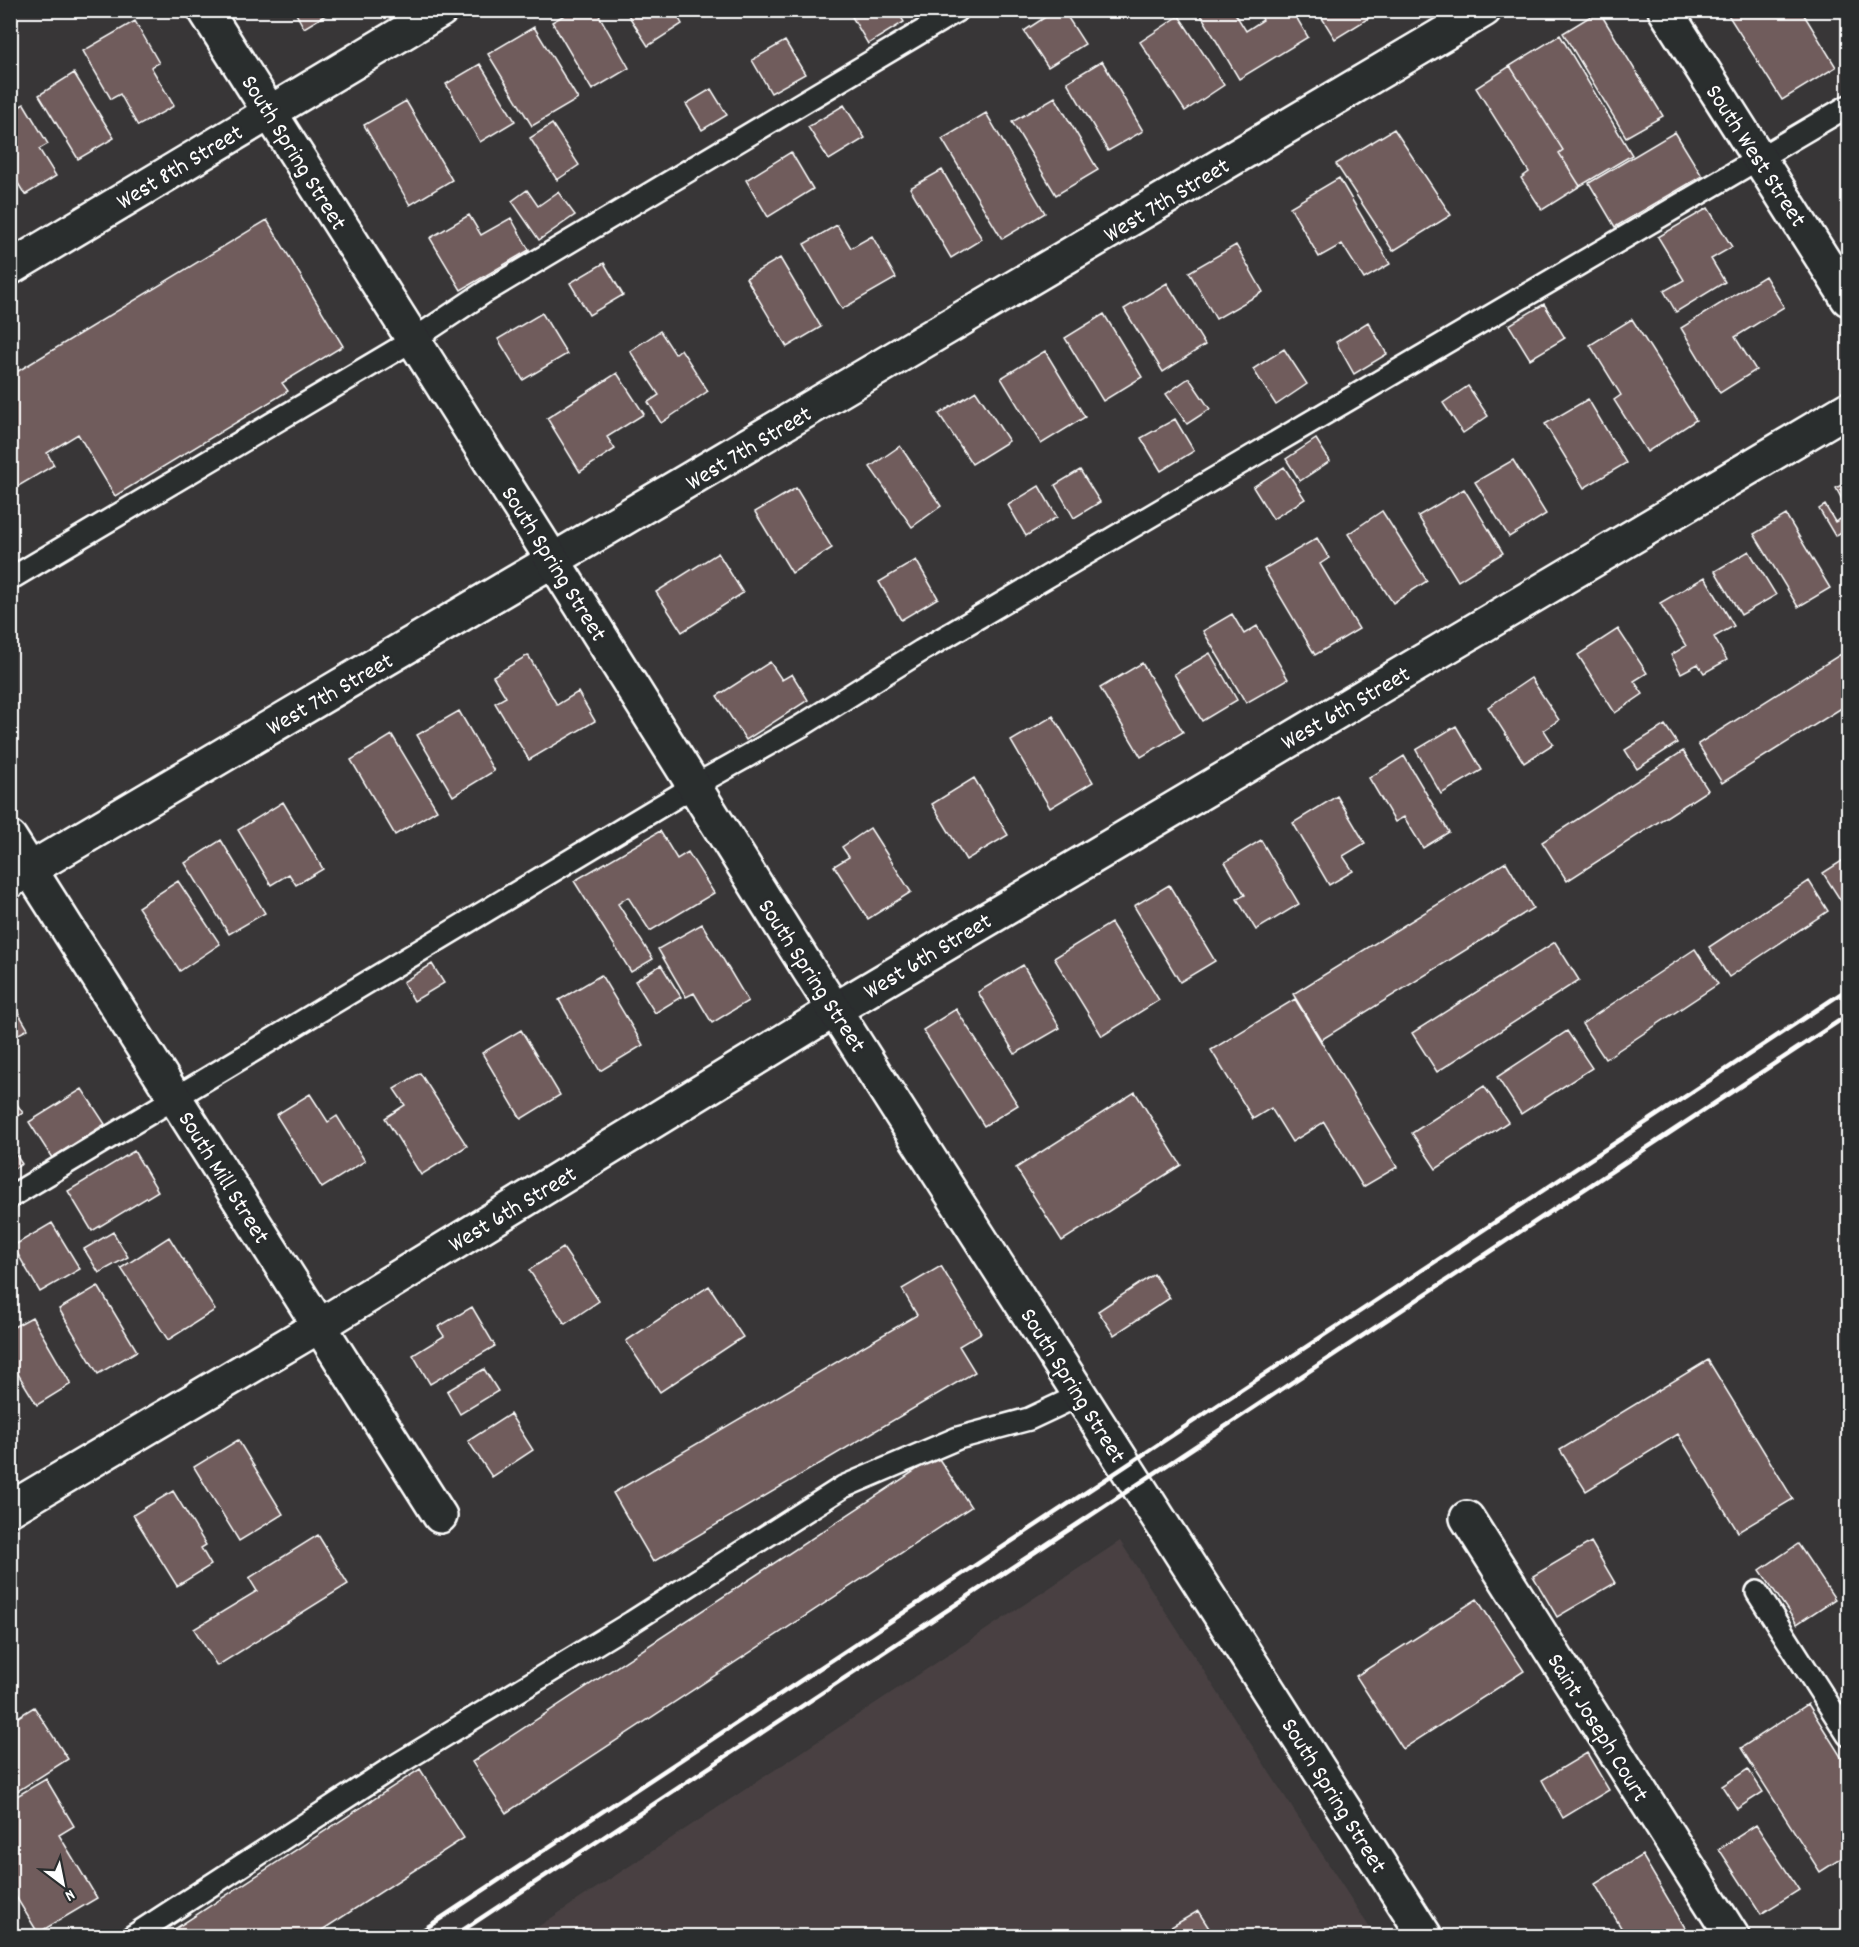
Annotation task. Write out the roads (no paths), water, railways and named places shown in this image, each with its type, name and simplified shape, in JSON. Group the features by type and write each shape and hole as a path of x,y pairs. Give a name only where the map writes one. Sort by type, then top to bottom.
{"street":[{"name":"South Spring Street","path":"205,10 809,970 1425,1936"},
{"name":"West 8th Street","path":"10,268 441,10"},
{"name":"West 7th Street","path":"20,875 554,562 1484,10"},
{"name":"South West Street","path":"1665,10 1848,298"},
{"name":"West 6th Street","path":"10,1509 319,1326 836,1010 1848,409"},
{"name":"South Mill Street","path":"10,838 20,875 175,1098 440,1516"},
{"name":"Saint Joseph Court","path":"1467,1518 1732,1936"}],"lane":[{"path":"10,579 413,340 495,286 945,14"},
{"path":"10,1197 694,786 801,726 921,651 1848,106"},
{"path":"133,1936 393,1767 632,1622 843,1486 958,1438 1029,1419 1080,1395"},
{"path":"1756,1592 1848,1734"}],"railway":[{"path":"414,1936 1848,989"},
{"path":"454,1936 1848,1015"}]}
